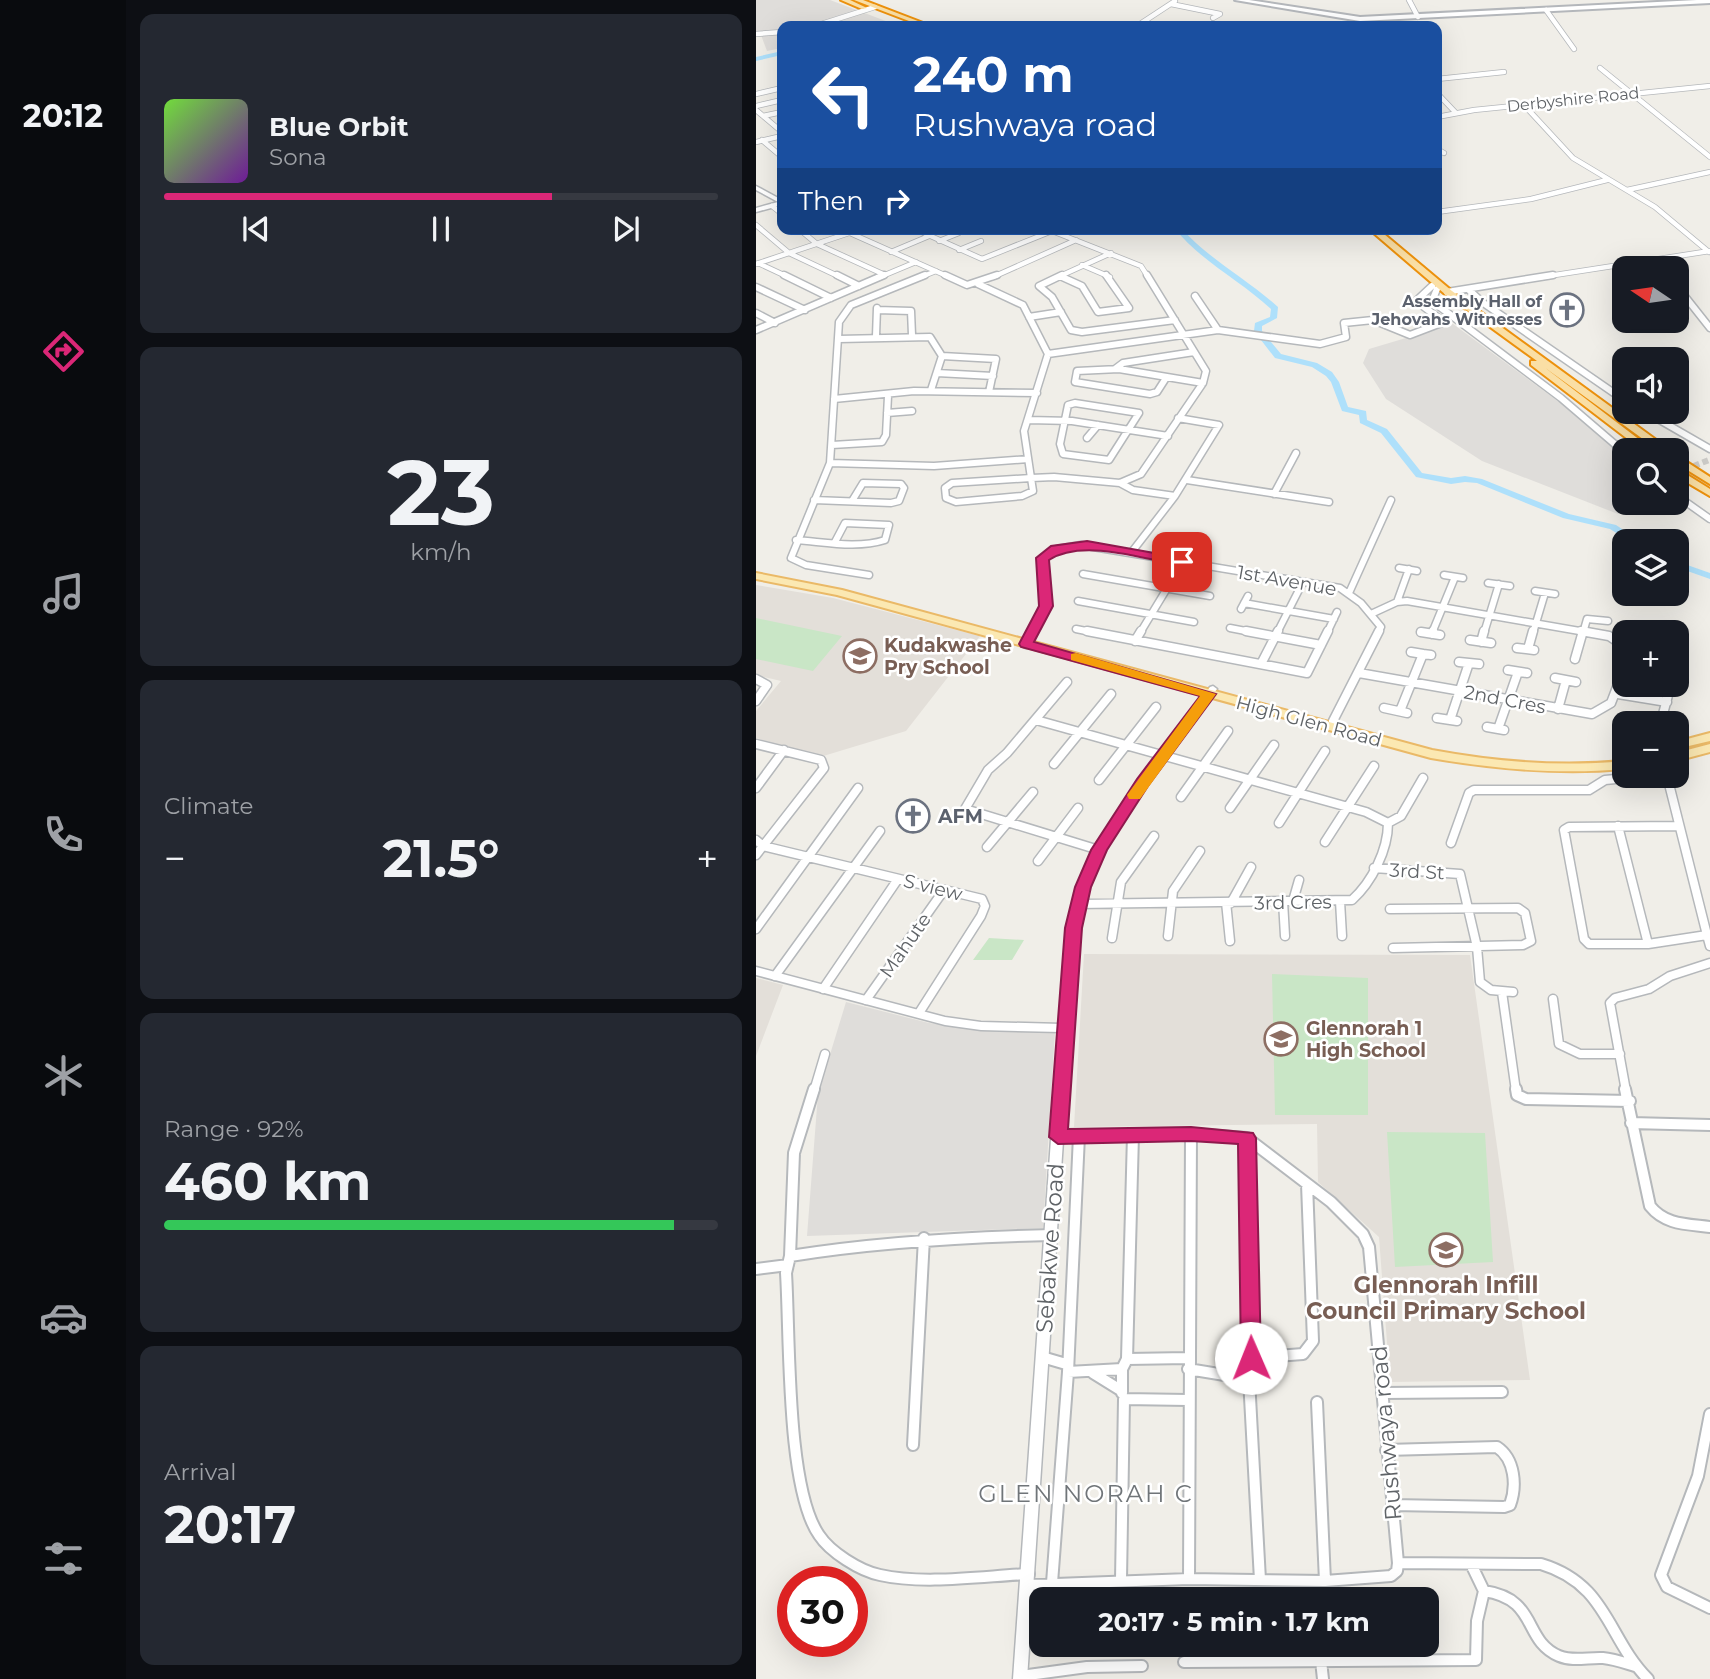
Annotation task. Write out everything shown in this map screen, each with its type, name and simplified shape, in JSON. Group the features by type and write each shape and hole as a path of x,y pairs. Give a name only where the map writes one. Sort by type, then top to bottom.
{"highway":[{"path":"844,0 865,3 914,21"},
{"path":"865,3 903,21"},
{"path":"1370,235 1632,438"},
{"path":"1380,235 1447,292 1648,438"},
{"path":"1689,471 1710,479"},
{"path":"1689,475 1710,493"}],"main road":[{"path":"1238,0 1360,19 1710,1"},
{"name":"High Glen Road","path":"756,570 843,587 1028,642"},
{"name":"High Glen Road","path":"756,576 838,592 1211,691 1473,755 1550,761 1612,758"},
{"name":"High Glen Road","path":"1211,691 1413,750 1478,763 1555,769 1612,766"},
{"path":"1689,743 1710,737"},
{"path":"1689,754 1710,748"}],"street":[{"path":"1145,21 1176,0"},
{"path":"1409,0 1418,17"},
{"path":"826,21 865,3"},
{"path":"1171,4 1220,14 1213,18"},
{"path":"1546,10 1574,49"},
{"path":"756,34 777,32"},
{"path":"1600,68 1710,157"},
{"path":"1442,78 1504,72"},
{"name":"Derbyshire Road","path":"1442,116 1710,86"},
{"path":"756,94 777,89"},
{"path":"1442,98 1456,113"},
{"path":"777,102 756,108 777,129"},
{"path":"1524,105 1573,158 1655,207 1709,252"},
{"path":"763,116 777,113"},
{"path":"759,141 777,136"},
{"path":"759,141 777,151"},
{"path":"1627,190 1710,172"},
{"path":"1442,211 1526,200 1607,180"},
{"path":"756,188 777,199"},
{"path":"756,210 777,204"},
{"path":"772,206 777,210"},
{"path":"756,225 789,253 859,286"},
{"path":"806,235 817,244 885,275"},
{"path":"757,263 843,235"},
{"path":"853,235 965,285 978,284 1076,240"},
{"path":"939,241 954,235"},
{"path":"891,252 929,236 959,250 987,258 1039,235"},
{"path":"1063,235 1111,253 1145,270 1206,371 1203,383 1141,474 1120,483"},
{"path":"959,250 981,241"},
{"path":"1685,256 1709,252"},
{"path":"1111,253 1039,287 1052,297 1076,333 1175,320"},
{"path":"756,330 916,262"},
{"path":"757,263 831,298"},
{"path":"1059,276 1082,286 1098,312 1129,308 1113,280 1083,265"},
{"path":"1447,292 1612,268"},
{"path":"870,575 793,561 791,554 830,463 842,313 851,305 936,271"},
{"path":"978,284 1020,302 1048,355 1024,435 1032,478 1030,494 956,502 946,498 945,488 952,483 1032,478 1120,483 1133,490 1175,496"},
{"path":"756,287 805,310"},
{"path":"1048,355 1218,330 1330,343 1346,337 1344,323 1353,320 1373,320 1410,335 1444,322 1416,301 1416,297 1435,287"},
{"path":"1435,287 1432,301 1561,398 1612,442"},
{"path":"1468,289 1493,310 1612,392"},
{"path":"1195,296 1218,330"},
{"path":"1689,301 1710,328"},
{"path":"863,302 875,305 877,310 876,337"},
{"path":"877,310 911,311 912,335"},
{"path":"1029,317 1060,312"},
{"path":"756,313 775,323"},
{"path":"839,339 912,335 930,337 942,356"},
{"path":"1115,369 1123,363 1194,352"},
{"path":"931,390 942,356"},
{"path":"942,356 996,359 989,392"},
{"path":"1166,378 1157,392 1150,394 1075,382 1080,369 1115,369 1203,383"},
{"path":"936,373 993,376"},
{"path":"834,399 931,390 1037,393"},
{"path":"832,445 882,442 886,435 888,396"},
{"path":"1070,404 1095,404 1139,412 1131,430 1109,460 1100,461 1063,454 1060,444 1066,421 1070,404"},
{"path":"887,413 912,411"},
{"path":"1131,552 1187,480 1219,425 1178,418"},
{"path":"1028,420 1066,421 1168,436"},
{"path":"1667,424 1710,449"},
{"path":"1087,438 1098,425"},
{"path":"1274,494 1296,453"},
{"path":"830,463 934,466 1028,459"},
{"path":"1187,480 1329,502"},
{"path":"814,500 852,501 895,502 904,488 901,484 861,483 852,501"},
{"path":"1349,593 1391,500"},
{"path":"1689,504 1710,519"},
{"path":"796,540 835,542 878,543 885,540 889,525 845,523 835,542"},
{"name":"1st Avenue","path":"1028,642 1046,606 1042,561 1045,555 1078,545 1303,582 1349,593 1371,614"},
{"path":"1135,641 1182,562"},
{"path":"1397,602 1413,570 1399,568"},
{"path":"1083,574 1211,595"},
{"path":"1421,632 1436,634 1441,608 1459,578 1444,575"},
{"path":"1261,664 1303,582"},
{"path":"1488,583 1510,586"},
{"path":"1480,642 1499,584"},
{"path":"1535,591 1555,594"},
{"path":"1517,648 1531,650 1535,623 1545,593"},
{"path":"1078,601 1195,622"},
{"path":"1076,629 1307,673 1335,616 1244,602"},
{"path":"1334,721 1381,627 1371,614 1397,602 1489,615 1612,638"},
{"path":"1576,659 1588,618 1608,621"},
{"path":"1230,628 1321,645"},
{"path":"1469,640 1491,643"},
{"path":"1411,652 1432,655"},
{"path":"1384,708 1403,712 1411,682 1423,654"},
{"path":"1459,662 1479,664"},
{"path":"1437,718 1453,720 1469,663"},
{"path":"1488,727 1501,730 1509,699 1522,672 1508,670"},
{"name":"2nd Cres","path":"1359,673 1582,713 1604,711 1616,697"},
{"path":"1555,678 1576,681"},
{"path":"756,679 767,685 756,701"},
{"path":"1558,709 1566,680"},
{"path":"1067,682 1007,753 988,771 965,809 1099,850"},
{"name":"Sebakwe Road","path":"1021,1677 1066,1028 1078,904 1099,850 1161,757 1211,691"},
{"path":"1054,765 1111,694"},
{"path":"1636,697 1667,702"},
{"path":"1664,711 1668,697"},
{"path":"1099,781 1156,706"},
{"path":"1036,720 1124,747 1376,815 1388,823 1401,816 1423,778"},
{"path":"1181,797 1228,731"},
{"path":"756,744 816,758 821,760 824,768 760,843 756,855"},
{"path":"1230,808 1274,745"},
{"path":"756,788 784,750"},
{"path":"1279,823 1325,751"},
{"path":"1325,842 1374,766"},
{"path":"1451,843 1470,791 1589,790 1605,780 1612,779"},
{"path":"756,929 811,857 858,788"},
{"path":"1670,788 1710,946"},
{"path":"987,847 1033,792"},
{"path":"1038,861 1078,808"},
{"name":"3rd Cres","path":"1078,904 1340,901 1357,897 1389,837 1388,823"},
{"path":"1618,826 1648,944"},
{"path":"1678,826 1569,827 1563,833 1584,939 1594,946 1648,944 1707,935"},
{"path":"775,976 880,831"},
{"path":"1112,939 1121,882 1154,836"},
{"name":"S view","path":"760,843 982,899 985,905 919,1013"},
{"path":"1168,936 1169,903 1173,891 1200,851"},
{"path":"1230,941 1229,903 1251,867"},
{"name":"3rd St","path":"1374,868 1460,874 1468,908"},
{"path":"823,989 898,878"},
{"path":"1285,936 1288,901 1299,880"},
{"name":"Mahute","path":"866,1000 944,890"},
{"path":"1340,901 1342,936"},
{"path":"1468,908 1477,947 1480,982 1483,987 1513,992"},
{"path":"1390,911 1522,909 1531,940 1528,944 1477,947 1393,948"},
{"path":"1710,963 1670,976 1649,989 1611,1000 1610,1006 1630,1101 1631,1123 1650,1206 1670,1222 1710,1227"},
{"path":"756,971 981,1026 1066,1028"},
{"path":"1502,992 1517,1095 1526,1098 1630,1101"},
{"path":"1553,999 1559,1044 1564,1049 1573,1053 1620,1054"},
{"path":"825,1054 794,1153 789,1260 798,1482 818,1534 834,1551 878,1575 910,1578 1029,1579 1052,1583 1189,1579 1325,1581 1391,1576 1397,1571 1398,1563 1541,1564 1560,1571 1585,1590 1606,1613 1635,1667 1648,1679"},
{"path":"1631,1123 1710,1125"},
{"path":"1058,1137 1191,1134 1247,1138 1251,1358 1249,1379 1260,1580"},
{"path":"1189,1579 1191,1134"},
{"path":"1121,1580 1123,1395 1133,1135"},
{"path":"1052,1583 1079,1136"},
{"name":"Rushwaya road","path":"1247,1138 1331,1202 1366,1240 1398,1563"},
{"path":"1251,1358 1303,1354 1312,1341 1307,1184"},
{"path":"756,1269 856,1244 924,1238 1052,1235"},
{"path":"913,1445 924,1238"},
{"path":"1042,1357 1067,1368 1093,1373 1123,1395 1188,1400"},
{"path":"1093,1373 1124,1364 1188,1363 1249,1379"},
{"path":"1382,1393 1502,1392"},
{"path":"1317,1402 1325,1581"},
{"path":"1710,1414 1701,1472 1661,1575 1667,1587 1710,1608"},
{"path":"1386,1450 1497,1447 1508,1457 1514,1498 1510,1505 1504,1507 1392,1505"},
{"path":"1184,1662 1476,1660 1477,1621 1484,1591 1471,1564"},
{"path":"1484,1591 1510,1595 1522,1607 1546,1646 1565,1659 1602,1658 1635,1667"},
{"path":"1321,1661 1323,1679"},
{"path":"1021,1677 1087,1667 1142,1666"}],"shaded area":[{"path":"756,0 830,0 886,21 777,21 777,49 767,51 761,35 756,36"},
{"path":"1453,324 1612,441 1612,512 1482,461 1386,399 1363,363 1369,349"},
{"name":"Kudakwashe Pry School","path":"756,585 833,598 980,636 906,731 820,757 756,738 756,711 781,681 756,675"},
{"name":"Glennorah 1 High School","path":"1084,954 1470,955 1530,1380 1390,1382 1379,1237 1318,1182 1317,1124 1074,1127"},
{"path":"756,978 783,985 756,1056"},
{"path":"846,1002 929,1023 1055,1031 1043,1228 807,1236 818,1094"}],"green space":[{"path":"756,618 842,636 813,671 756,659"},
{"path":"989,938 1024,940 1012,960 973,960"},
{"path":"1272,974 1368,978 1368,1115 1275,1115"},
{"path":"1387,1132 1485,1133 1493,1262 1395,1267"}],"waterway":[{"path":"756,59 777,54"},
{"path":"1184,235 1275,309 1273,318 1258,325 1258,331 1278,356 1314,365 1329,374 1335,382 1345,409 1363,413 1363,421 1384,431 1419,475 1451,481 1479,481 1566,516 1616,529"},
{"path":"1689,569 1710,576"}],"tunnel":[{"path":"1689,468 1709,460"}],"slow traffic":[{"path":"1076,657 1209,694 1134,795"}],"place":[{"name":"Assembly Hall of Jehovahs Witnesses","path":"1567,310"},
{"name":"Kudakwashe Pry School","path":"860,656"},
{"name":"AFM","path":"913,816"},
{"name":"Glennorah 1 High School","path":"1281,1039"},
{"name":"Glennorah Infill Council Primary School","path":"1446,1250"}],"district":[{"name":"GLEN NORAH C","path":"1086,1494"}],"route":[{"path":"1182,562 1087,545 1056,549 1042,558 1046,576 1046,606 1026,644 1209,694 1142,783 1089,869 1074,928 1058,1137 1224,1134 1247,1138 1251,1358"}]}
